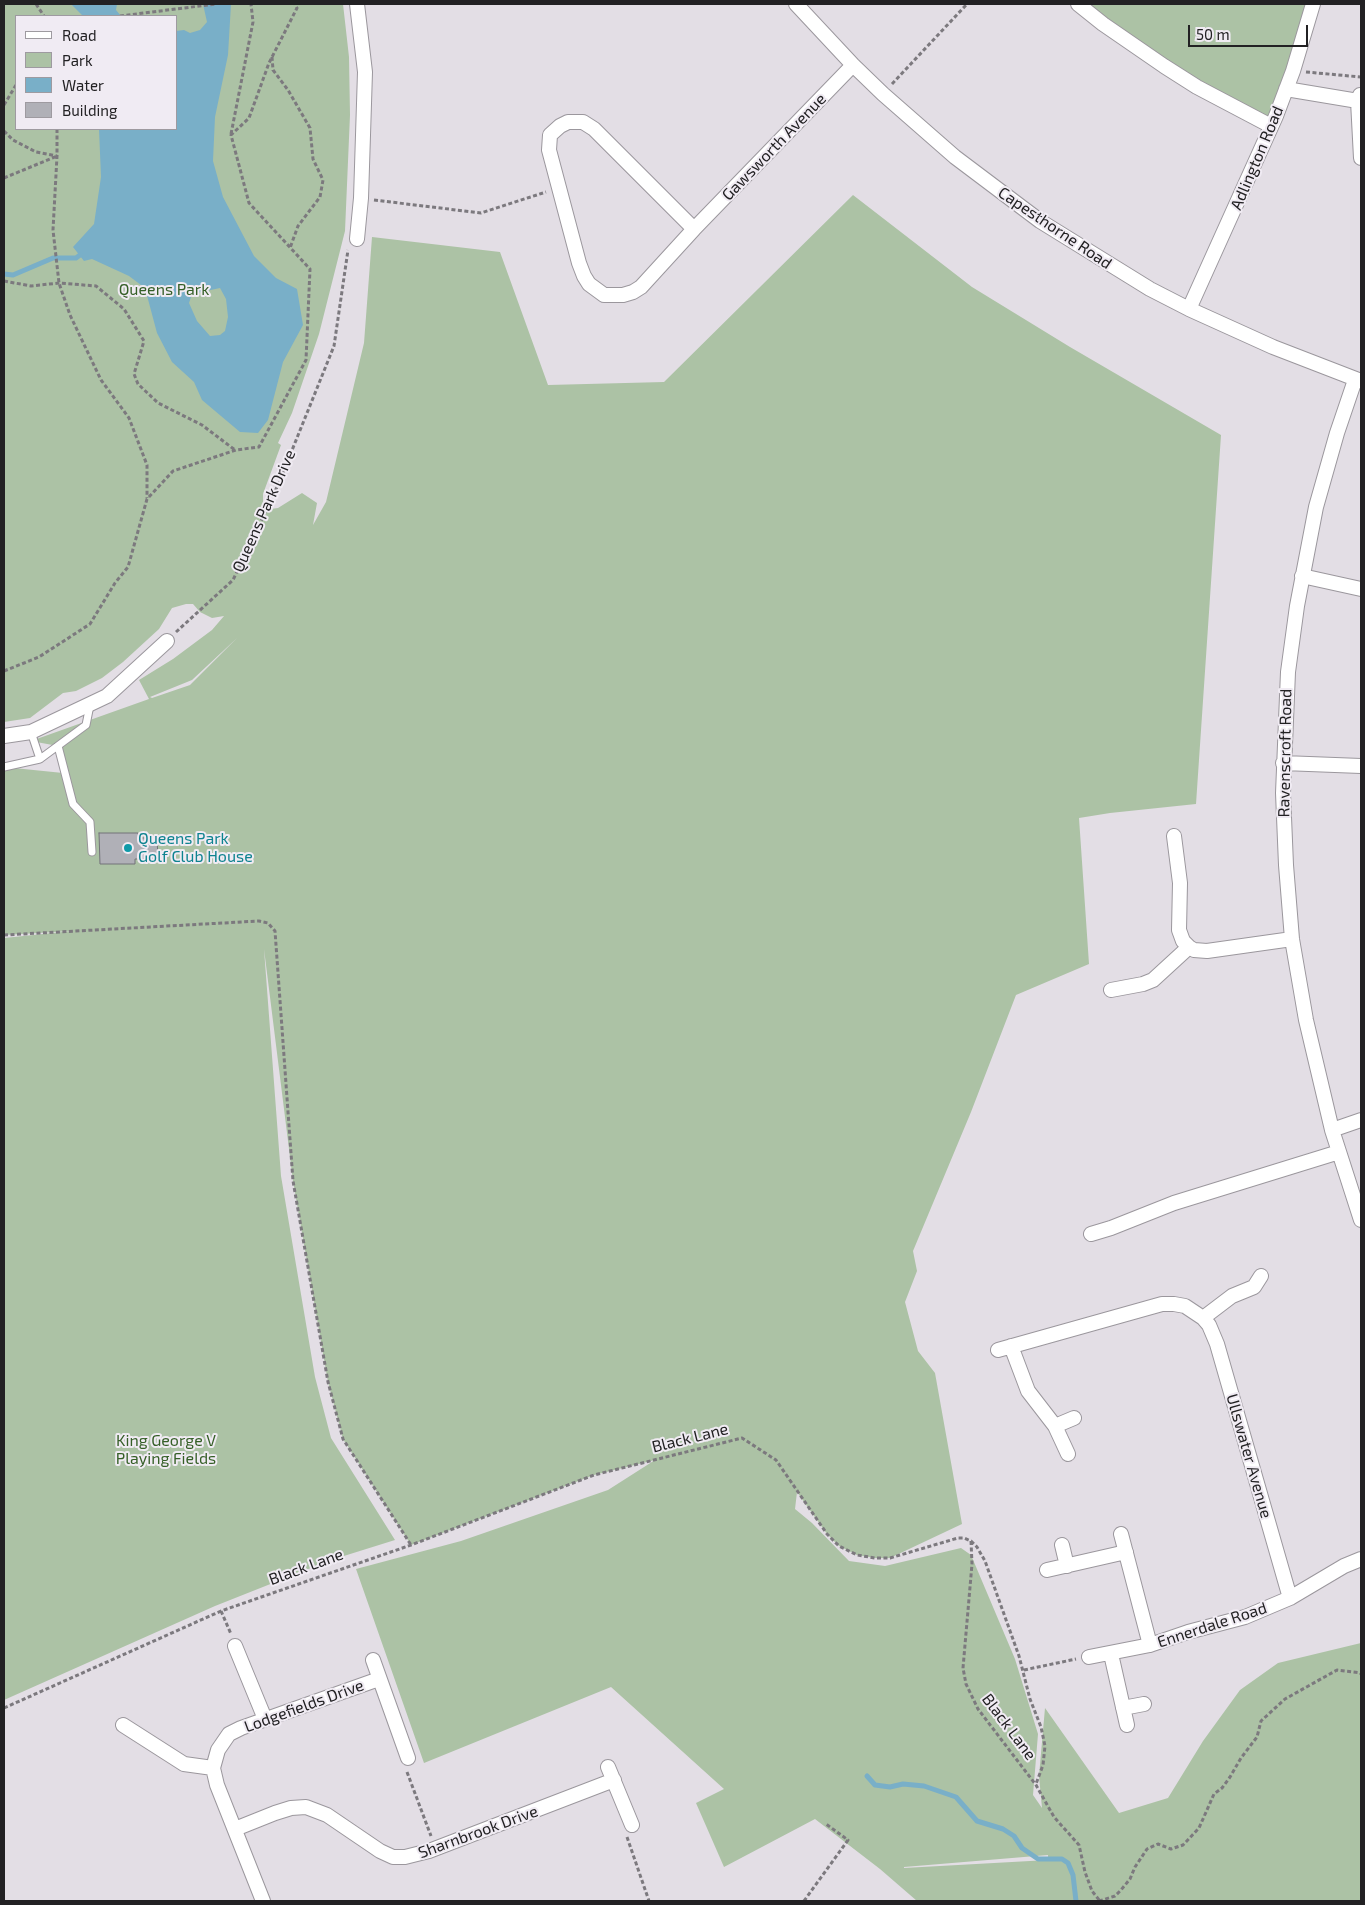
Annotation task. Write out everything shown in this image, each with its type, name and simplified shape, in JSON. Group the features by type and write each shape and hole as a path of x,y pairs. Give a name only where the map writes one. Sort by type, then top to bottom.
{"street":[{"path":"356,4 365,72 361,198 357,235"},
{"name":"Capesthorne Road","path":"796,4 883,94 954,157 1040,221 1150,288 1189,309 1273,347 1358,380"},
{"path":"1078,4 1102,24 1197,87 1271,126"},
{"name":"Adlington Road","path":"1189,309 1271,126 1293,71 1313,4"},
{"name":"Gawsworth Avenue","path":"694,229 594,129 583,122 568,122 555,129 550,135 549,150 578,263 589,284 604,295 623,295 641,287 694,229 853,65"},
{"path":"1286,89 1359,97 1361,158"},
{"name":"Ravenscroft Road","path":"1358,380 1324,477 1302,576 1288,672 1283,763 1284,828 1292,939 1306,1020 1332,1130 1361,1220"},
{"path":"1302,576 1361,588"},
{"path":"4,736 31,732 108,696 167,641"},
{"path":"1283,763 1361,766"},
{"path":"1174,836 1180,883 1179,930 1183,941 1189,947 1194,950 1208,951 1292,939"},
{"path":"1111,990 1143,984 1153,980 1189,947"},
{"path":"1332,1130 1361,1120"},
{"path":"1091,1234 1174,1203 1339,1152"},
{"path":"1068,1454 1055,1426 1028,1391 1004,1348 1162,1304 1185,1306 1203,1318 1232,1296 1254,1287 1261,1276"},
{"name":"Ullswater Avenue","path":"1203,1318 1209,1325 1217,1344 1290,1598"},
{"path":"1055,1426 1074,1418"},
{"path":"1121,1534 1150,1645"},
{"path":"1062,1545 1067,1566"},
{"path":"1046,1570 1126,1552"},
{"name":"Ennerdale Road","path":"1089,1657 1150,1645 1188,1632 1245,1617 1290,1598 1336,1571 1361,1559"},
{"path":"235,1646 265,1720"},
{"path":"1111,1654 1127,1725"},
{"name":"Lodgefields Drive","path":"373,1660 408,1758"},
{"name":"Lodgefields Drive","path":"213,1768 218,1750 229,1734 241,1728 379,1679"},
{"path":"1123,1708 1144,1704"},
{"path":"123,1725 184,1764 213,1768 217,1785 263,1901"},
{"path":"608,1767 632,1825"},
{"name":"Sharnbrook Drive","path":"235,1829 275,1813 292,1808 306,1807 327,1815 380,1852 393,1857 414,1856 614,1780"}],"lane":[{"path":"4,767 40,759 86,725 90,705"},
{"path":"31,732 40,759"},
{"path":"58,746 73,804 90,822 92,852"}],"path":[{"path":"36,4 43,15"},
{"path":"131,15 216,4"},
{"path":"148,499 173,471 236,450 259,447 306,360 310,269 249,203 231,135 254,22 251,4"},
{"path":"231,135 249,118 272,56 297,8 295,4"},
{"path":"883,94 967,4"},
{"path":"272,56 273,70 288,90 310,128 313,159 323,180 320,197 298,226 290,248"},
{"path":"1293,71 1361,77"},
{"path":"4,105 15,87"},
{"path":"4,671 39,657 90,624 115,583 128,567 148,499 147,465 129,418 101,380 70,316 59,283 53,230 57,130"},
{"path":"4,131 14,140 36,152 57,156"},
{"path":"4,178 57,156"},
{"path":"361,198 481,213 559,189"},
{"name":"Queens Park Drive","path":"167,641 233,580 270,502 334,346 350,238 357,235"},
{"path":"4,281 31,286 59,283 96,286 124,308 144,341 134,374 138,384 158,404 202,425 236,450"},
{"path":"4,935 259,921 268,923 275,931 293,1181 328,1382 343,1439 411,1545"},
{"name":"Black Lane","path":"4,1708 221,1611 411,1545 594,1475 742,1438 776,1460 828,1534 839,1546 857,1555 890,1558 958,1538 971,1541 972,1564 963,1668 966,1684 978,1709 1036,1785 1054,1816 1079,1845 1085,1872 1092,1891 1099,1901"},
{"path":"971,1541 985,1561 1024,1670 1030,1699 1041,1727 1045,1746 1043,1765 1036,1785"},
{"path":"221,1611 235,1646"},
{"path":"1024,1670 1089,1657"},
{"path":"1099,1901 1115,1896 1122,1890 1147,1849 1158,1844 1172,1849 1183,1845 1199,1828 1214,1794 1222,1788 1256,1737 1261,1721 1285,1698 1337,1670 1360,1673 1361,1675"},
{"path":"408,1758 406,1770 435,1848"},
{"path":"804,1901 848,1840 826,1824"},
{"path":"632,1825 627,1836 648,1901"}],"green space":[{"path":"4,4 343,4 349,57 350,115 345,231 319,334 292,413 278,443 281,445 263,494 263,510 278,508 302,493 317,503 313,525 326,502 364,343 372,237 500,252 548,385 664,382 853,195 972,287 1070,347 1221,435 1196,804 1079,818 1089,964 1016,995 971,1112 913,1251 917,1271 905,1302 918,1351 935,1373 962,1524 890,1558 875,1558 857,1555 839,1546 827,1534 797,1492 795,1509 812,1523 849,1561 885,1566 961,1548 971,1555 1015,1659 1038,1734 1033,1795 1042,1808 1039,1776 1045,1708 1119,1813 1168,1798 1203,1741 1240,1690 1278,1663 1361,1643 1361,1901 917,1901 880,1869 815,1819 724,1867 696,1803 724,1789 611,1687 424,1763 356,1569 461,1541 608,1490 655,1460 594,1475 411,1545 343,1439 328,1382 293,1181 264,949 281,1176 315,1377 331,1438 395,1540 331,1560 215,1606 4,1700 4,938 72,931 4,935 4,767 63,773 58,746 31,741 149,699 139,680 173,659 212,630 224,616 212,618 200,612 193,604 172,608 159,629 123,662 102,678 76,691 63,693 30,718 4,722","holes":["237,638 190,685 152,698 150,697 192,680","1048,1855 1048,1860 904,1868 904,1867"]},
{"path":"1078,4 1313,4 1271,126"}],"water":[{"path":"71,4 117,4 116,10 120,15 82,15"},
{"path":"203,4 231,4 228,55 215,117 213,161 223,197 254,256 276,278 297,289 303,325 283,362 268,420 258,433 240,432 202,400 194,382 172,362 157,333 145,288 129,276 92,259 84,261 73,247 94,224 101,177 99,130 178,130 178,31 184,30 190,33 200,30 207,22","holes":["220,288 226,299 228,317 225,331 220,335 210,336 197,321 189,303 192,294"]}],"building":[{"name":"Queens Park Golf Club House","path":"99,833 138,833 138,838 157,838 158,859 135,859 135,864 100,864"}],"waterway":[{"path":"4,274 13,275 53,258 76,258 80,255"},
{"path":"867,1776 875,1785 890,1787 903,1784 924,1786 956,1797 977,1821 1003,1829 1014,1836 1022,1848 1038,1859 1062,1859 1068,1863 1073,1875 1076,1901"}],"place":[{"name":"Queens Park Golf Club House","path":"128,848"}],"park label":[{"name":"Queens Park","path":"164,290"},
{"name":"King George V Playing Fields","path":"166,1450"}]}
